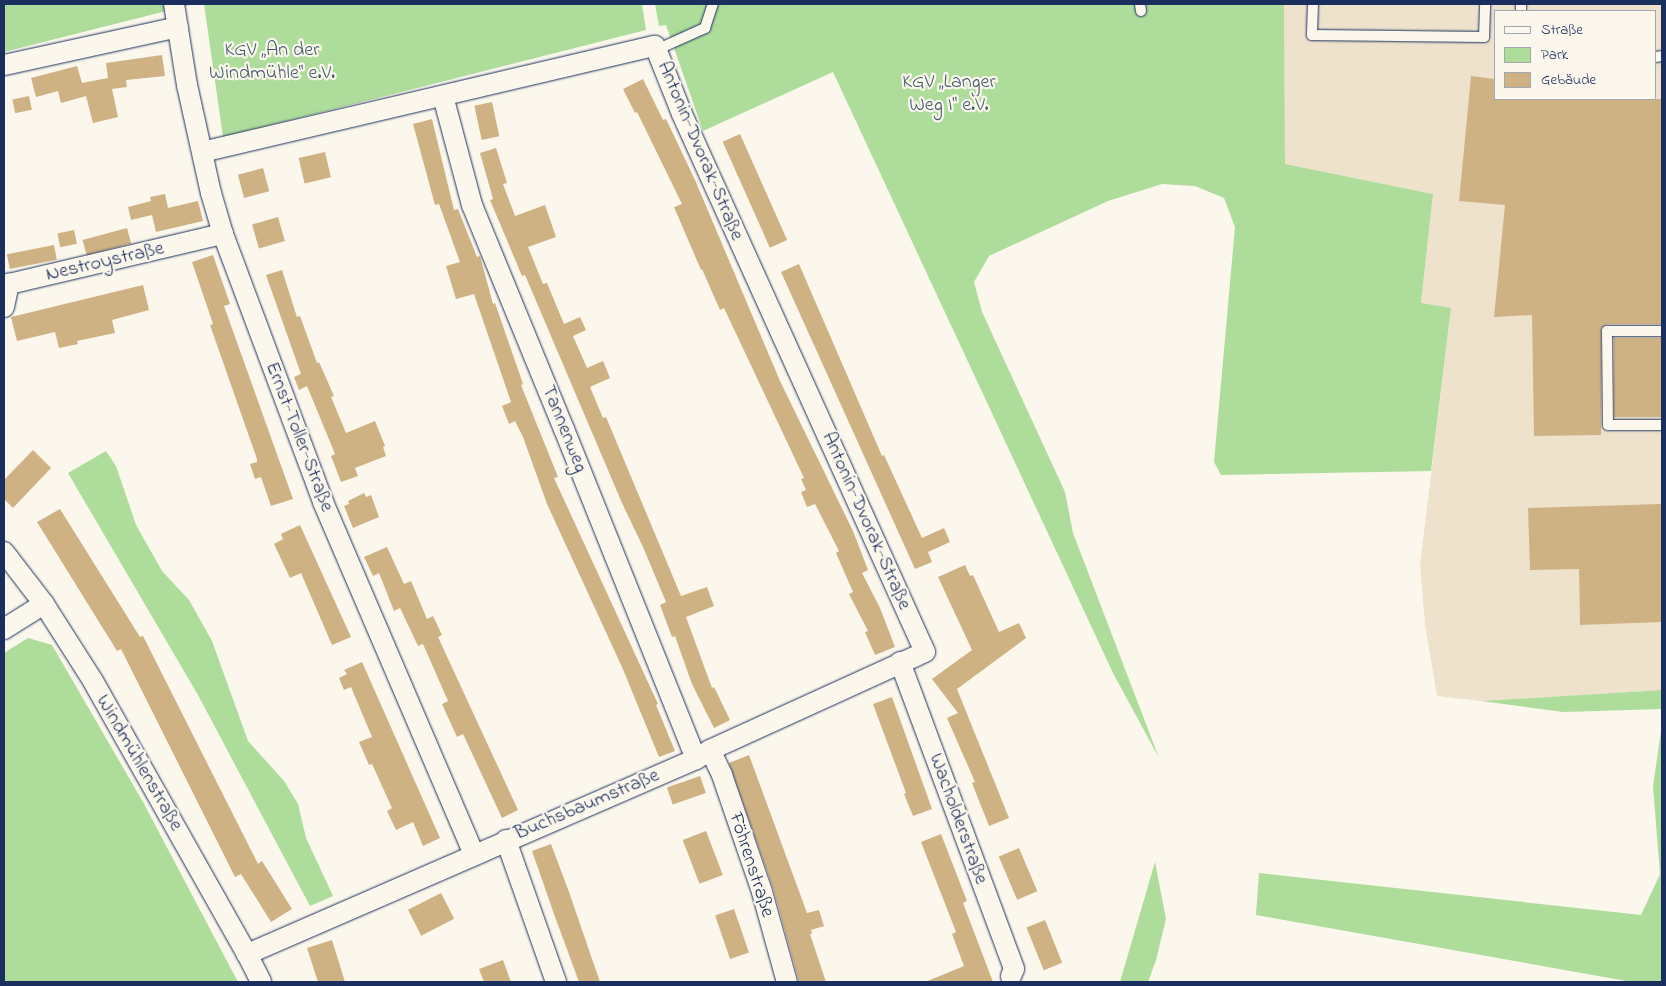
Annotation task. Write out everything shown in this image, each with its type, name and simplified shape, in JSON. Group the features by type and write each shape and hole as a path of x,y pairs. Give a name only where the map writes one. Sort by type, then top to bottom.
{"street":[{"name":"Ernst-Toller-Straße","path":"174,4 202,152 223,234 323,502 474,854"},
{"path":"4,65 178,27"},
{"name":"Antonin-Dvorak-Straße","path":"202,152 655,46 686,123 926,652"},
{"name":"Tannenweg","path":"443,96 472,205 703,754"},
{"name":"Nestroystraße","path":"4,307 9,284 223,234"},
{"name":"Windmühlenstraße","path":"4,552 44,604 93,682 261,982"},
{"path":"4,629 44,604"},
{"name":"Buchsbaumstraße","path":"247,954 703,754 900,662 926,652"},
{"name":"Wacholderstraße","path":"900,662 1014,969 1011,976"},
{"name":"Föhrenstraße","path":"703,754 722,775 762,892 787,982"},
{"path":"506,840 556,982"}],"lane":[{"path":"656,50 705,28 713,4"},
{"path":"1313,4 1312,35 1484,36 1485,4"},
{"path":"1662,331 1607,331 1608,426 1662,424"}],"shaded area":[{"path":"1284,4 1662,4 1662,690 1481,701 1437,696 1425,625 1420,565 1451,309 1421,304 1433,194 1285,164"}],"green space":[{"name":"KGV „An der Windmühle“ e.V.","path":"4,4 194,4 4,52"},
{"name":"KGV „An der Windmühle“ e.V.","path":"204,4 642,4 646,30 223,137"},
{"name":"KGV „Langer Weg I“ e.V.","path":"655,4 1284,4 1285,164 1433,194 1421,303 1451,308 1431,471 1221,475 1214,462 1235,227 1224,198 1195,186 1162,184 1108,201 989,256 974,282 982,312 1065,492 1073,533 1159,758 1113,673 833,72 703,131 666,25 659,26"},
{"path":"106,451 116,466 136,525 162,571 189,600 212,641 248,741 284,781 298,804 306,838 333,896 310,906 198,695 68,473"},
{"path":"28,638 52,645 143,802 238,982 4,982 4,653"},
{"path":"1662,690 1662,709 1563,712 1481,701"},
{"path":"1662,724 1662,982 1632,982 1256,915 1259,873 1641,915 1660,874 1653,786"},
{"path":"1155,862 1166,919 1156,960 1148,982 1120,982"}],"building":[{"path":"162,55 165,76 126,80 127,87 112,89 118,117 93,123 86,96 61,103 58,91 36,97 31,78 77,66 82,83 108,78 106,63"},
{"path":"1471,76 1494,79 1494,100 1662,99 1662,324 1607,324 1601,328 1601,435 1534,436 1532,315 1494,317 1505,205 1459,201"},
{"path":"643,79 663,120 666,119 695,180 780,381 853,531 868,570 862,573 880,608 895,647 875,655 865,632 868,631 849,594 853,592 836,553 839,551 815,504 807,507 801,492 806,490 801,479 804,478 724,308 720,310 701,270 674,207 682,204 637,112 635,113 623,89"},
{"path":"29,96 32,110 15,113 12,100"},
{"path":"492,102 499,136 482,140 474,106"},
{"path":"432,119 454,210 458,209 477,257 480,256 493,304 495,303 523,384 521,385 558,477 554,478 658,704 656,705 675,751 659,757 622,667 547,504 523,437 515,421 509,424 502,406 511,402 474,294 456,299 446,266 460,262 439,204 435,205 413,124"},
{"path":"740,134 787,240 770,248 723,142"},
{"path":"496,148 507,183 503,184 515,216 545,205 556,237 528,247 543,284 547,283 564,324 580,317 586,330 573,336 587,368 603,361 610,378 590,387 603,418 606,417 681,596 707,587 714,606 686,617 712,688 714,687 730,720 714,728 692,684 675,636 672,637 660,605 666,602 643,547 622,503 525,275 522,276 490,200 493,199 480,153"},
{"path":"325,152 331,177 305,183 299,158"},
{"path":"263,168 269,191 244,198 238,175"},
{"path":"165,194 168,208 198,201 203,221 156,232 152,215 131,220 128,207 151,201 150,197"},
{"path":"278,217 285,241 259,248 252,224"},
{"path":"127,228 131,243 87,255 83,240"},
{"path":"74,230 77,244 60,247 57,234"},
{"path":"54,245 57,260 10,269 7,254"},
{"path":"213,255 230,304 224,306 293,499 271,506 261,477 255,479 250,464 257,462 257,459 210,325 213,324 192,262"},
{"path":"799,264 882,456 884,455 922,538 944,528 950,542 928,552 932,562 915,569 781,272"},
{"path":"282,270 297,317 300,316 317,363 319,362 334,396 331,397 346,433 375,421 385,446 383,447 386,456 355,468 358,476 341,482 331,456 335,454 307,386 299,390 294,377 301,374 266,275"},
{"path":"143,285 149,310 112,320 115,333 77,341 78,344 59,348 55,332 17,341 11,317"},
{"path":"1614,338 1662,338 1662,417 1614,417"},
{"path":"33,450 51,468 13,508 4,499 4,480"},
{"path":"364,493 366,497 371,495 379,517 353,528 344,506 349,504 348,501"},
{"path":"1662,504 1662,622 1580,625 1579,569 1530,570 1528,508"},
{"path":"60,509 140,637 143,636 258,864 262,861 292,909 271,922 241,874 235,877 121,649 117,651 37,522"},
{"path":"300,525 351,637 332,645 301,573 290,578 274,544 283,539 281,534"},
{"path":"387,547 404,584 411,581 427,619 433,616 442,635 438,637 518,810 502,818 463,734 457,737 442,704 448,701 423,644 418,646 400,608 394,611 379,573 373,576 364,557"},
{"path":"965,565 970,576 973,575 999,632 1019,623 1026,638 957,689 1009,818 989,826 972,783 975,782 947,718 958,713 932,679 972,650 938,577"},
{"path":"362,662 440,838 423,846 413,822 396,830 387,811 392,808 372,764 369,765 359,742 372,737 351,687 344,690 339,678 347,674 344,670"},
{"path":"892,697 932,809 913,816 873,704"},
{"path":"749,755 807,913 819,910 824,926 811,930 812,934 810,934 826,982 799,982 773,888 729,763"},
{"path":"700,776 706,793 673,804 667,787"},
{"path":"706,831 723,875 700,884 683,840"},
{"path":"941,834 967,901 963,903 993,982 925,982 964,966 952,934 956,932 921,842"},
{"path":"551,844 600,982 579,982 554,914 532,851"},
{"path":"1019,848 1037,891 1017,900 999,857"},
{"path":"441,893 454,919 421,936 408,910"},
{"path":"734,909 749,952 730,959 715,916"},
{"path":"1045,920 1062,963 1044,970 1026,927"},
{"path":"332,940 345,982 318,982 307,948"},
{"path":"503,960 511,982 484,982 479,969"}]}
